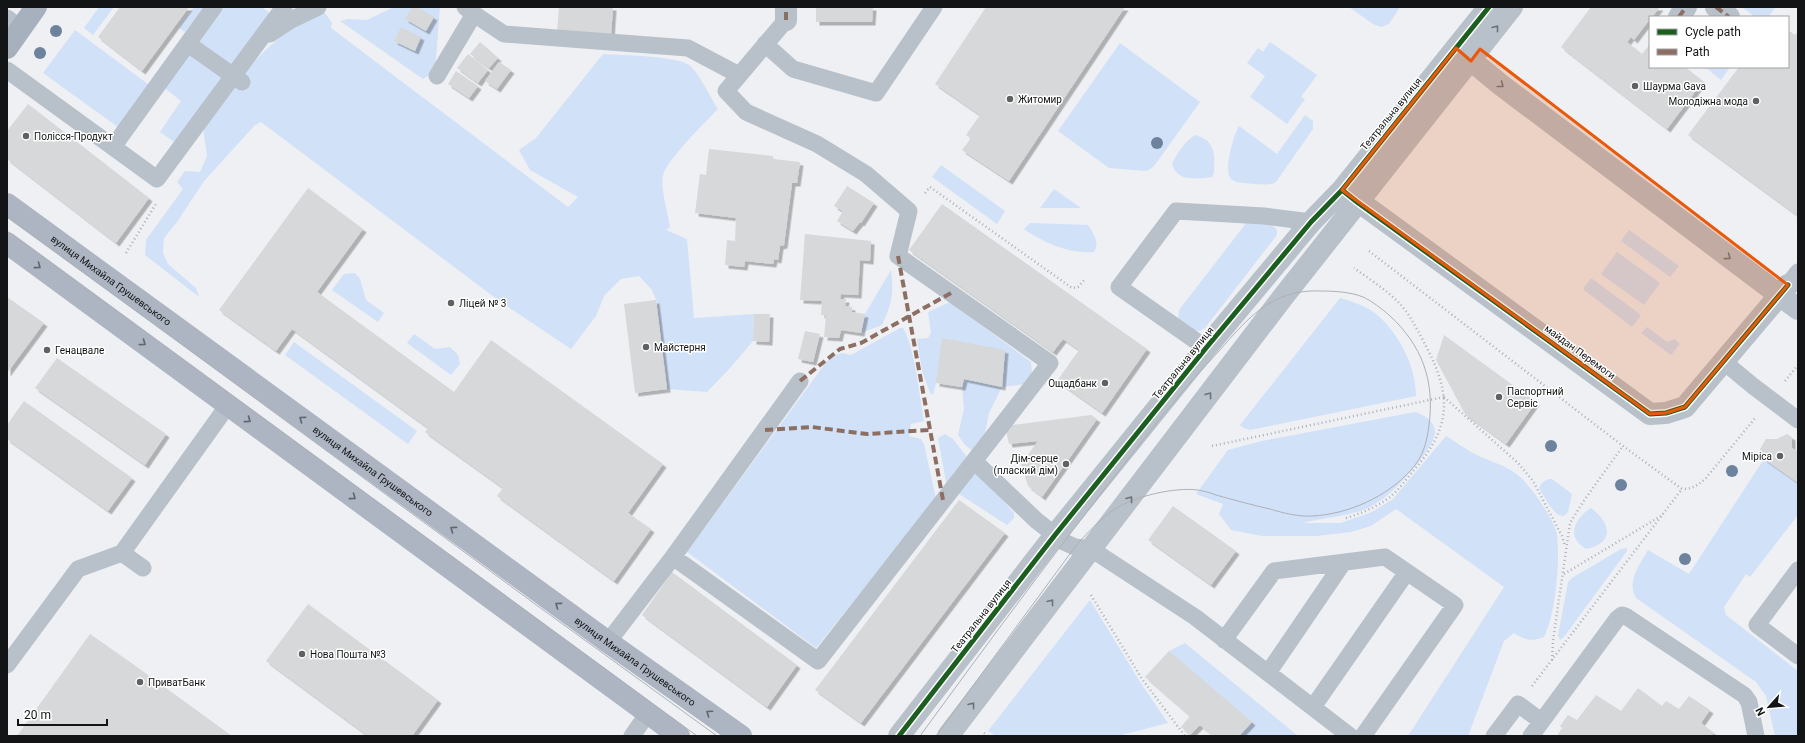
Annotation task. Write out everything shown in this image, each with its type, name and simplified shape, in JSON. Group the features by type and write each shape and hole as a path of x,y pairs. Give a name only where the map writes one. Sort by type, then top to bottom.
{"highway":[{"path":"7,48 14,23 36,7"}],"main road":[{"name":"вулиця Михайла Грушевського","path":"7,204 608,642 741,736"},
{"path":"7,243 679,736"}],"street":[{"name":"Театральна вулиця","path":"948,736 1283,297 1350,196 1468,49 1512,7"},
{"path":"1680,16 1686,7"},
{"path":"1716,7 1728,16"},
{"name":"Театральна вулиця","path":"1468,49 1483,9"},
{"path":"1468,49 1791,286 1798,309"},
{"name":"Театральна вулиця","path":"899,736 1055,535 1206,348 1311,222 1350,196"},
{"name":"майдан Перемоги","path":"1350,196 1650,414 1666,413 1685,407 1791,286"}],"lane":[{"path":"113,147 214,7"},
{"path":"258,42 291,20 318,7"},
{"path":"765,44 793,69 876,93 934,7"},
{"path":"7,70 157,179 238,79 258,42 279,9"},
{"path":"437,76 470,10 504,34 688,48 739,74"},
{"path":"673,557 818,660 1050,363 898,256 909,211 866,174 817,144 746,112 726,91 765,44 786,14"},
{"path":"188,44 238,79"},
{"path":"1206,348 1119,287 1176,212 1264,216 1311,222"},
{"path":"1724,362 1770,400 1798,420"},
{"path":"608,642 673,557 800,381"},
{"path":"7,665 78,569 122,553 228,405"},
{"path":"974,461 1036,521 1064,542 1075,547 1092,549 1195,618 1350,736"},
{"path":"122,553 143,568"},
{"path":"1224,640 1274,571 1385,557 1455,605 1363,736"},
{"path":"1268,673 1343,563"},
{"path":"1798,570 1757,625 1798,656"},
{"path":"1313,707 1407,572"},
{"path":"1531,736 1617,619 1622,616 1627,617 1744,696 1749,702 1756,736"},
{"path":"1494,736 1518,704 1541,721"},
{"path":"632,736 648,713"}],"path":[{"path":"126,253 157,204 157,179"},
{"path":"909,211 930,187 1072,288 1078,287 1085,279"},
{"path":"1369,251 1623,446 1682,489 1691,489 1706,478 1798,365"},
{"path":"1346,518 1366,511 1391,497 1427,454 1437,437 1443,422 1444,397 1434,362 1419,333 1400,304 1354,268"},
{"path":"1444,397 1518,463 1533,481 1562,536 1566,548"},
{"path":"1212,446 1444,397"},
{"path":"1552,660 1554,634 1570,523 1623,446"},
{"path":"1518,704 1682,489"},
{"path":"1563,574 1662,515"},
{"path":"1091,595 1142,679 1185,736"},
{"path":"984,733 988,736"}],"highlighted area":[{"path":"1456,48 1471,61 1480,49 1788,285 1685,407 1666,413 1650,414 1342,190"}],"shaded area":[{"path":"99,7 114,7 93,35 84,28"},
{"path":"194,7 204,7 185,32 179,28"},
{"path":"221,7 261,7 273,15 233,69 195,43"},
{"path":"394,7 440,7 435,71 423,79 340,21 348,19 367,20"},
{"path":"1349,7 1400,7 1389,24 1381,27 1373,24"},
{"path":"1742,7 1776,7 1769,16 1754,16"},
{"path":"325,13 332,23 331,28 568,207 578,197 530,170 519,150 536,138 603,54 661,58 683,62 689,65 701,80 718,109 671,160 663,175 662,180 670,227 666,230 687,239 694,318 754,314 753,341 707,392 667,389 656,300 652,290 639,276 621,279 604,296 596,316 571,349 498,300 261,122 255,125 204,181 177,222 164,238 163,253 168,264 196,288 199,297 145,255 146,240 183,189 177,182 185,171 200,172 207,156 203,127 235,87 241,91 250,79 243,73 270,46 292,28 314,16"},
{"path":"75,30 152,87 122,130 43,73"},
{"path":"1270,42 1317,75 1301,97 1305,99 1287,124 1250,97 1265,76 1247,63 1258,48 1263,52"},
{"path":"1120,43 1200,102 1157,162 1152,168 1146,171 1109,168 1058,131"},
{"path":"189,50 227,78 177,144 160,132 181,101 162,86"},
{"path":"1706,68 1729,68 1721,80"},
{"path":"1305,115 1313,121 1313,129 1276,182 1269,184 1239,183 1231,179 1228,168 1229,161 1232,144 1239,126 1277,154"},
{"path":"1195,135 1205,139 1213,149 1214,174 1212,177 1188,178 1182,176 1174,169 1172,163 1174,159 1185,144"},
{"path":"941,165 1005,211 997,224 932,177"},
{"path":"1054,189 1081,208 1040,208"},
{"path":"1247,222 1272,225 1277,230 1277,235 1205,328 1200,331 1190,329 1178,318 1179,310"},
{"path":"1030,223 1088,225 1096,238 1096,248 1094,252 1075,251 1048,243 1024,229"},
{"path":"1629,230 1679,266 1670,277 1621,241"},
{"path":"1617,252 1660,283 1644,305 1601,274"},
{"path":"891,270 891,298 888,311 882,325 861,333 865,314"},
{"path":"355,273 360,279 366,300 384,313 378,322 332,290 344,274"},
{"path":"1591,278 1641,315 1632,327 1583,289"},
{"path":"1340,298 1357,303 1372,311 1397,338 1409,360 1413,372 1416,396 1250,430 1240,425"},
{"path":"950,302 1031,362 1032,373 1025,384 1002,387 1005,350 936,383 933,395 930,393 922,371 917,339 928,338 931,333 928,312"},
{"path":"1647,327 1667,342 1675,339 1680,344 1671,355 1641,333"},
{"path":"900,328 903,328 910,346 924,421 911,424 909,436 921,439 924,444 936,499 816,648 687,552 827,361 842,353 851,355"},
{"path":"414,334 435,349 450,347 458,355 460,364 451,375 407,343"},
{"path":"294,342 417,431 408,444 285,355"},
{"path":"964,379 1002,387 989,413 985,433 974,452 965,445 958,435 964,409 962,387"},
{"path":"1415,412 1431,422 1435,428 1434,438 1424,455 1410,473 1389,494 1368,508 1360,511 1303,523 1341,523 1372,512 1393,499 1446,436 1473,453 1511,470 1527,484 1546,511 1557,535 1558,559 1552,615 1544,637 1529,640 1514,633 1504,641 1468,736 1408,736 1504,587 1396,509 1371,526 1351,532 1316,536 1262,536 1231,530 1219,514 1223,504 1196,494 1228,450 1262,441"},
{"path":"945,434 953,439 970,461 949,485 946,482 938,438"},
{"path":"1764,459 1798,483 1798,515 1750,577 1746,574 1724,607 1726,615 1798,671 1798,736 1775,736 1766,696 1756,682 1636,598 1633,592 1633,579 1635,573 1648,550 1689,574"},
{"path":"977,471 1014,513 1014,518 1007,525 956,492"},
{"path":"1548,479 1552,479 1572,494 1568,512 1564,516 1558,515 1549,505 1539,488 1542,483"},
{"path":"1591,508 1603,520 1607,532 1606,537 1602,542 1586,549 1579,544 1574,533 1578,520"},
{"path":"1627,548 1627,551 1564,637 1560,640 1558,635 1568,582 1572,578 1621,549"},
{"path":"1090,600 1140,682 1168,723 1118,736 996,736 988,731"},
{"path":"1185,643 1298,736 1239,736 1252,722 1169,651"}],"building":[{"path":"120,7 189,7 142,71 98,37"},
{"path":"412,7 417,7 434,17 426,31 405,19"},
{"path":"559,7 613,7 611,36 557,32"},
{"path":"816,7 873,7 872,22 816,22"},
{"name":"Житомир","path":"986,7 1125,7 1009,181 962,150 971,138 966,135 980,115 935,84"},
{"path":"1591,7 1660,7 1653,16 1649,16 1649,20 1634,40 1631,37 1627,42 1642,54 1649,45 1649,68 1686,68 1703,81 1667,129 1561,47"},
{"path":"401,27 421,37 415,51 394,41"},
{"name":"Молодіжна мода","path":"1789,31 1795,35 1798,32 1798,216 1688,135 1738,68 1789,68"},
{"path":"480,42 498,58 489,68 470,54"},
{"path":"468,54 488,70 478,83 457,68"},
{"path":"499,62 511,70 497,89 485,81"},
{"path":"456,71 478,86 469,98 448,84"},
{"path":"28,104 149,198 116,243 7,159 7,131"},
{"path":"709,149 773,156 773,159 800,162 797,183 792,183 784,245 780,246 778,260 774,259 773,264 745,261 744,267 725,265 727,240 735,241 736,218 695,213 700,174 706,175"},
{"path":"847,186 874,203 861,223 860,222 853,231 837,221 843,211 834,206"},
{"path":"308,188 363,229 317,292 454,392 491,340 663,464 628,513 651,529 614,581 497,496 503,488 425,432 428,428 292,329 276,351 219,310"},
{"path":"942,204 1147,349 1102,413 1057,381 1079,350 1063,339 1053,352 909,250"},
{"path":"805,234 871,241 870,261 860,260 858,295 841,294 840,299 846,299 845,306 852,307 852,312 865,314 861,333 841,330 839,338 824,337 826,315 821,315 822,301 800,300"},
{"path":"7,297 44,323 7,373"},
{"name":"Майстерня","path":"656,300 667,389 635,393 624,304"},
{"path":"754,314 770,314 769,342 753,341"},
{"path":"805,331 820,334 813,362 798,359"},
{"path":"1444,335 1536,402 1506,444 1465,414 1436,360"},
{"path":"942,338 1005,350 1002,387 964,379 962,387 936,383"},
{"path":"57,358 166,434 145,465 35,388"},
{"path":"24,401 132,478 108,511 7,439 7,425"},
{"path":"1091,415 1097,419 1042,497 1028,486 1021,464 1038,441 1009,444 1005,426"},
{"name":"Міріса","path":"1787,434 1792,437 1792,448 1798,452 1798,483 1764,459 1760,449 1766,439 1777,439"},
{"path":"959,500 1005,533 861,723 815,690"},
{"path":"1173,506 1236,551 1211,585 1148,540"},
{"path":"672,572 797,665 767,707 642,615"},
{"path":"308,604 438,700 412,736 368,736 266,661"},
{"path":"90,634 130,662 232,736 17,736"},
{"path":"1169,651 1252,722 1239,736 1213,736 1200,725 1190,735 1181,727 1190,716 1145,677"},
{"path":"1638,688 1662,706 1666,701 1679,709 1689,696 1710,710 1701,723 1714,733 1711,736 1557,736 1562,728 1560,726 1568,715 1577,720 1596,695 1621,711"}],"tram line":[{"path":"7,216 717,736"},
{"path":"7,231 697,736"},
{"path":"920,736 1002,624 1114,476 1170,406 1254,314 1268,304 1294,293 1314,291 1337,292 1358,295 1377,305 1400,327 1418,351 1424,365 1430,393 1430,409 1426,443 1419,460 1401,480 1379,496 1353,508 1326,515 1302,516 1286,513 1236,501 1205,491 1189,489 1167,491 1144,496 1123,504 1109,513 1075,547 936,736"}],"marked path":[{"path":"786,7 786,20"},
{"path":"1680,16 1686,7"},
{"path":"1716,7 1728,16"},
{"path":"898,256 943,500"},
{"path":"800,381 840,349 861,343 951,293"},
{"path":"765,430 812,427 867,434 929,430"}],"cycle path":[{"path":"899,736 1055,535 1206,348 1311,222 1342,190 1489,7"},
{"path":"1342,190 1650,414 1666,413 1685,407 1788,285"}],"place":[{"name":"Шаурма Gava","path":"1635,86"},
{"name":"Житомир","path":"1010,99"},
{"name":"Молодіжна мода","path":"1756,101"},
{"name":"Полісся-Продукт","path":"26,136"},
{"name":"Ліцей № 3","path":"451,303"},
{"name":"Майстерня","path":"646,347"},
{"name":"Генацвале","path":"47,350"},
{"name":"Ощадбанк","path":"1105,383"},
{"name":"Паспортний Сервіс","path":"1499,397"},
{"name":"Міріса","path":"1780,456"},
{"name":"Дім-серце (плаский дім)","path":"1066,464"},
{"name":"Нова Пошта №3","path":"302,654"},
{"name":"ПриватБанк","path":"140,682"}]}
